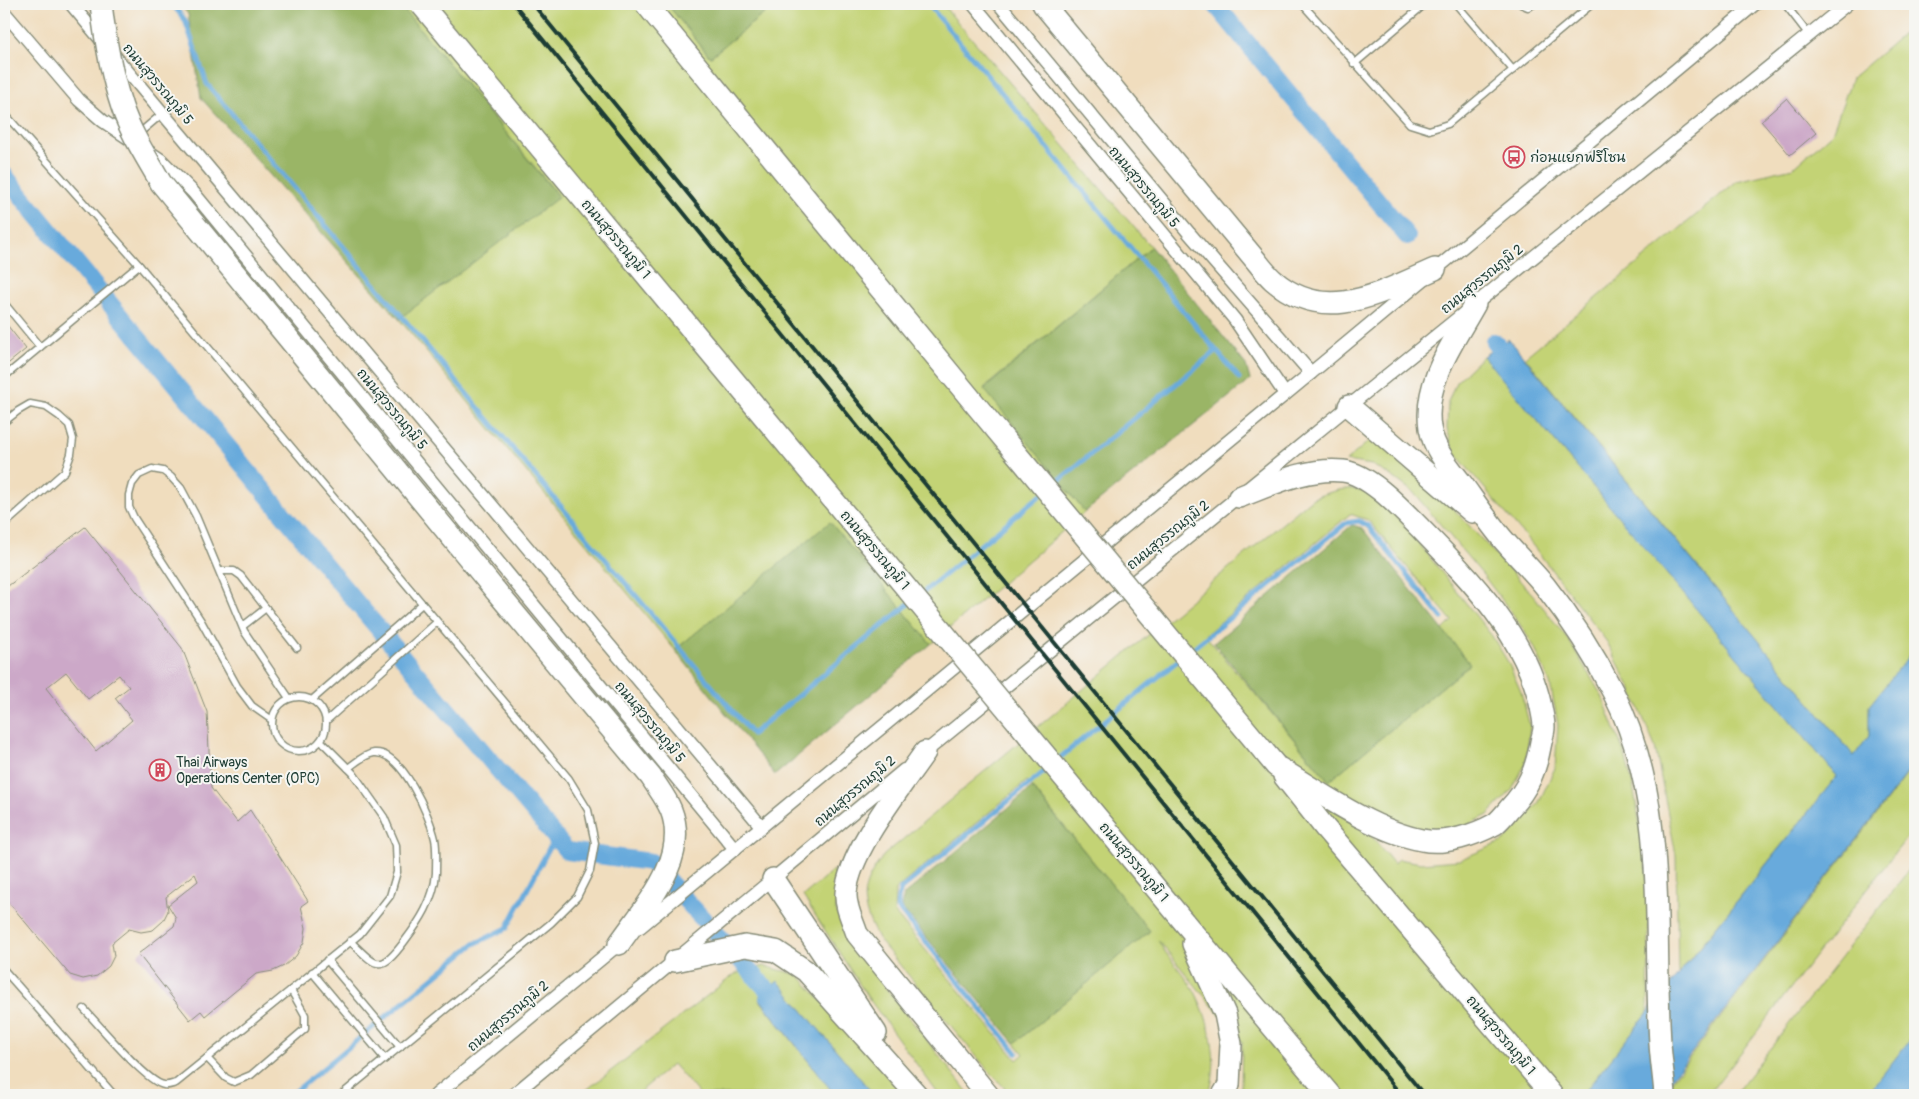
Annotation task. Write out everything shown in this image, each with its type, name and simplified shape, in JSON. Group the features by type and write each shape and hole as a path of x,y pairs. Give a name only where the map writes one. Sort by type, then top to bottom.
{"highway":[{"path":"101,4 112,69 122,108 140,147 161,183 651,777 664,796 676,827 676,844 672,860 665,876 619,944"},
{"name":"ถนนสุวรรณภูมิ 1","path":"421,4 1330,1095"},
{"name":"ถนนสุวรรณภูมิ 1","path":"646,4 1276,766 1324,828 1552,1095"},
{"path":"1043,4 1136,114 1252,257 1272,279 1287,291 1307,300 1332,304 1356,300 1381,292 1435,269"},
{"path":"1475,304 1440,368 1432,388 1429,408 1430,430 1437,450 1501,538"},
{"path":"1349,406 1501,538 1544,584 1579,630 1614,693 1638,751 1655,857 1660,1043 1666,1095"},
{"path":"1238,497 1294,476 1318,472 1344,471 1366,480 1385,493 1473,584 1505,626 1522,656 1537,689 1544,727 1537,765 1522,796 1496,823 1458,840 1423,841 1386,828 1340,805 1276,766"},
{"path":"925,752 871,831 854,864 846,892 848,906 857,934 988,1095"},
{"path":"773,879 917,1095"},
{"path":"1184,922 1225,1014 1231,1044 1229,1085 1223,1095"},
{"path":"675,961 745,946 776,951 806,972 917,1095"}],"street":[{"name":"ถนนสุวรรณภูมิ 5","path":"71,4 761,826"},
{"name":"ถนนสุวรรณภูมิ 5","path":"974,4 1235,320 1285,394"},
{"name":"ถนนสุวรรณภูมิ 5","path":"999,4 1189,233 1312,373"},
{"name":"ถนนสุวรรณภูมิ 2","path":"436,1095 1312,373 1755,4"},
{"name":"ถนนสุวรรณภูมิ 2","path":"512,1095 925,752 1349,406 1848,4"},
{"name":"ถนนสุวรรณภูมิ 5","path":"4,12 79,100 103,122 161,160 193,192 735,849"}],"lane":[{"path":"1304,4 1354,64 1410,124 1429,130 1448,124 1592,4"},
{"path":"1354,64 1425,4"},
{"path":"1456,4 1513,70"},
{"path":"1521,4 1528,7 1534,4"},
{"path":"1785,4 1809,35"},
{"path":"4,112 139,265 569,780 588,810 595,843 590,871 577,897 551,923 341,1095"},
{"path":"131,141 163,113"},
{"path":"4,377 139,265"},
{"path":"4,302 40,347"},
{"path":"4,422 30,404 46,408 60,416 69,425 73,439 65,472 4,525"},
{"path":"272,720 252,706 237,686 202,621 134,518 129,508 129,495 132,484 139,475 152,469 162,471 171,477 181,488 196,516 243,626 289,698"},
{"path":"220,571 234,571 242,576 297,648"},
{"path":"312,700 422,604"},
{"path":"243,626 266,608"},
{"path":"326,720 437,622"},
{"path":"297,697 312,700 319,705 326,720 326,728 321,741 314,747 297,751 281,744 276,737 272,720 278,707 289,698 297,697"},
{"path":"84,1009 138,1067 158,1083 166,1086 176,1083 360,934 390,896 397,872 396,845 384,817 348,768 321,741"},
{"path":"348,768 373,753 382,754 388,757 414,787 429,817 435,841 436,874 431,898 421,919 392,958 379,965 370,960 350,941"},
{"path":"327,960 400,1047"},
{"path":"4,970 114,1095"},
{"path":"312,972 385,1059"},
{"path":"207,1058 226,1078 234,1082 251,1074 305,1029 305,1016 290,990"}],"green space":[{"path":"179,4 399,4 559,197 399,319 201,98 188,14"},
{"path":"399,4 667,4 710,57 776,4 942,4 1151,247 984,388 1085,512 931,644 830,523 675,650 399,319 559,196"},
{"path":"667,4 776,4 710,57"},
{"path":"1910,28 1915,31 1915,43 1911,55 1915,58 1915,648 1869,706 1869,736 1854,756 1525,357 1737,181 1793,168 1832,133 1852,78"},
{"path":"1151,247 1246,365 1250,380 1085,512 984,389"},
{"path":"1483,356 1837,776 1678,974 1676,855 1655,747 1631,688 1607,642 1534,547 1454,452 1447,429 1448,402 1456,382"},
{"path":"1376,435 1451,506 1534,596 1568,639 1602,696 1625,755 1633,786 1646,858 1649,923 1648,1012 1582,1095 1238,1095 1241,1088 1242,1042 1158,940 1194,990 1205,1015 1214,1056 1212,1083 1208,1095 1011,1095 879,940 872,927 865,906 864,896 869,878 884,855 1313,498 1343,489 1351,489 1366,493 1387,503 1492,636 1508,662 1521,692 1530,727 1526,762 1512,790 1488,815 1455,831 1423,833 1388,824 1346,798 1332,786 1394,864 1398,859 1421,863 1459,860 1504,841 1538,804 1555,768 1558,725 1550,683 1534,646 1483,575 1413,492 1393,477 1372,465 1346,461","holes":["1350,514 1368,520 1452,621 1443,630 1470,664 1329,781 1205,635","1027,781 1150,931 1015,1043 1024,1054 1017,1060 894,912 895,890"]},
{"path":"830,522 931,644 775,775 675,650"},
{"path":"1352,525 1362,528 1470,664 1329,781 1214,643"},
{"path":"1915,764 1915,827 1708,1095 1661,1095"},
{"path":"1032,788 1150,931 1015,1043 901,907 904,895"},
{"path":"1915,862 1915,1033 1867,1095 1734,1095"},
{"path":"833,870 836,877 836,911 848,940 970,1095 939,1095 867,996 803,896"},
{"path":"764,966 799,975 904,1095 874,1095 778,981 759,999 835,1095 700,1095 673,1064 636,1095 580,1095 735,974"}],"water":[{"path":"1509,339 1854,756 1869,736 1869,706 1915,648 1915,763 1659,1095 1582,1095 1837,776 1483,356"},
{"path":"778,981 874,1095 835,1095 759,998"},
{"path":"1915,1033 1915,1095 1867,1095"}],"building":[{"path":"1787,98 1816,133 1790,155 1761,121"},
{"path":"4,321 26,349 4,367"},
{"name":"Thai Airways Operations Center (OPC)","path":"85,527 182,648 207,712 211,788 237,822 250,810 308,901 301,906 306,928 304,942 296,956 284,966 273,971 256,974 205,1016 201,1011 190,1020 138,954 174,926 176,918 168,905 198,881 195,874 166,897 168,911 163,921 153,930 141,932 129,929 112,943 114,956 109,966 97,976 83,979 70,975 4,897 4,589","holes":["66,672 88,699 119,675 129,687 115,698 132,720 96,751 46,688"]}],"waterway":[{"path":"172,4 185,20 207,84 752,734 911,602"},
{"path":"928,4 1239,378"},
{"path":"1215,4 1407,236"},
{"path":"4,175 339,582 567,851 651,862 784,1008"},
{"path":"1494,342 1513,364"},
{"path":"1051,487 1216,351"},
{"path":"920,595 1042,494"},
{"path":"1187,653 1346,523 1359,521 1368,526 1442,618"},
{"path":"1056,761 1181,658"},
{"path":"1017,1053 898,908 898,898 901,889 1050,767"},
{"path":"291,1095 474,944 507,928 555,837"}],"railway":[{"path":"514,4 1401,1095"},
{"path":"533,4 1424,1095"}],"place":[{"name":"ก่อนแยกฟรีโซน","path":"1514,157"},
{"name":"Thai Airways Operations Center (OPC)","path":"160,770"}]}
